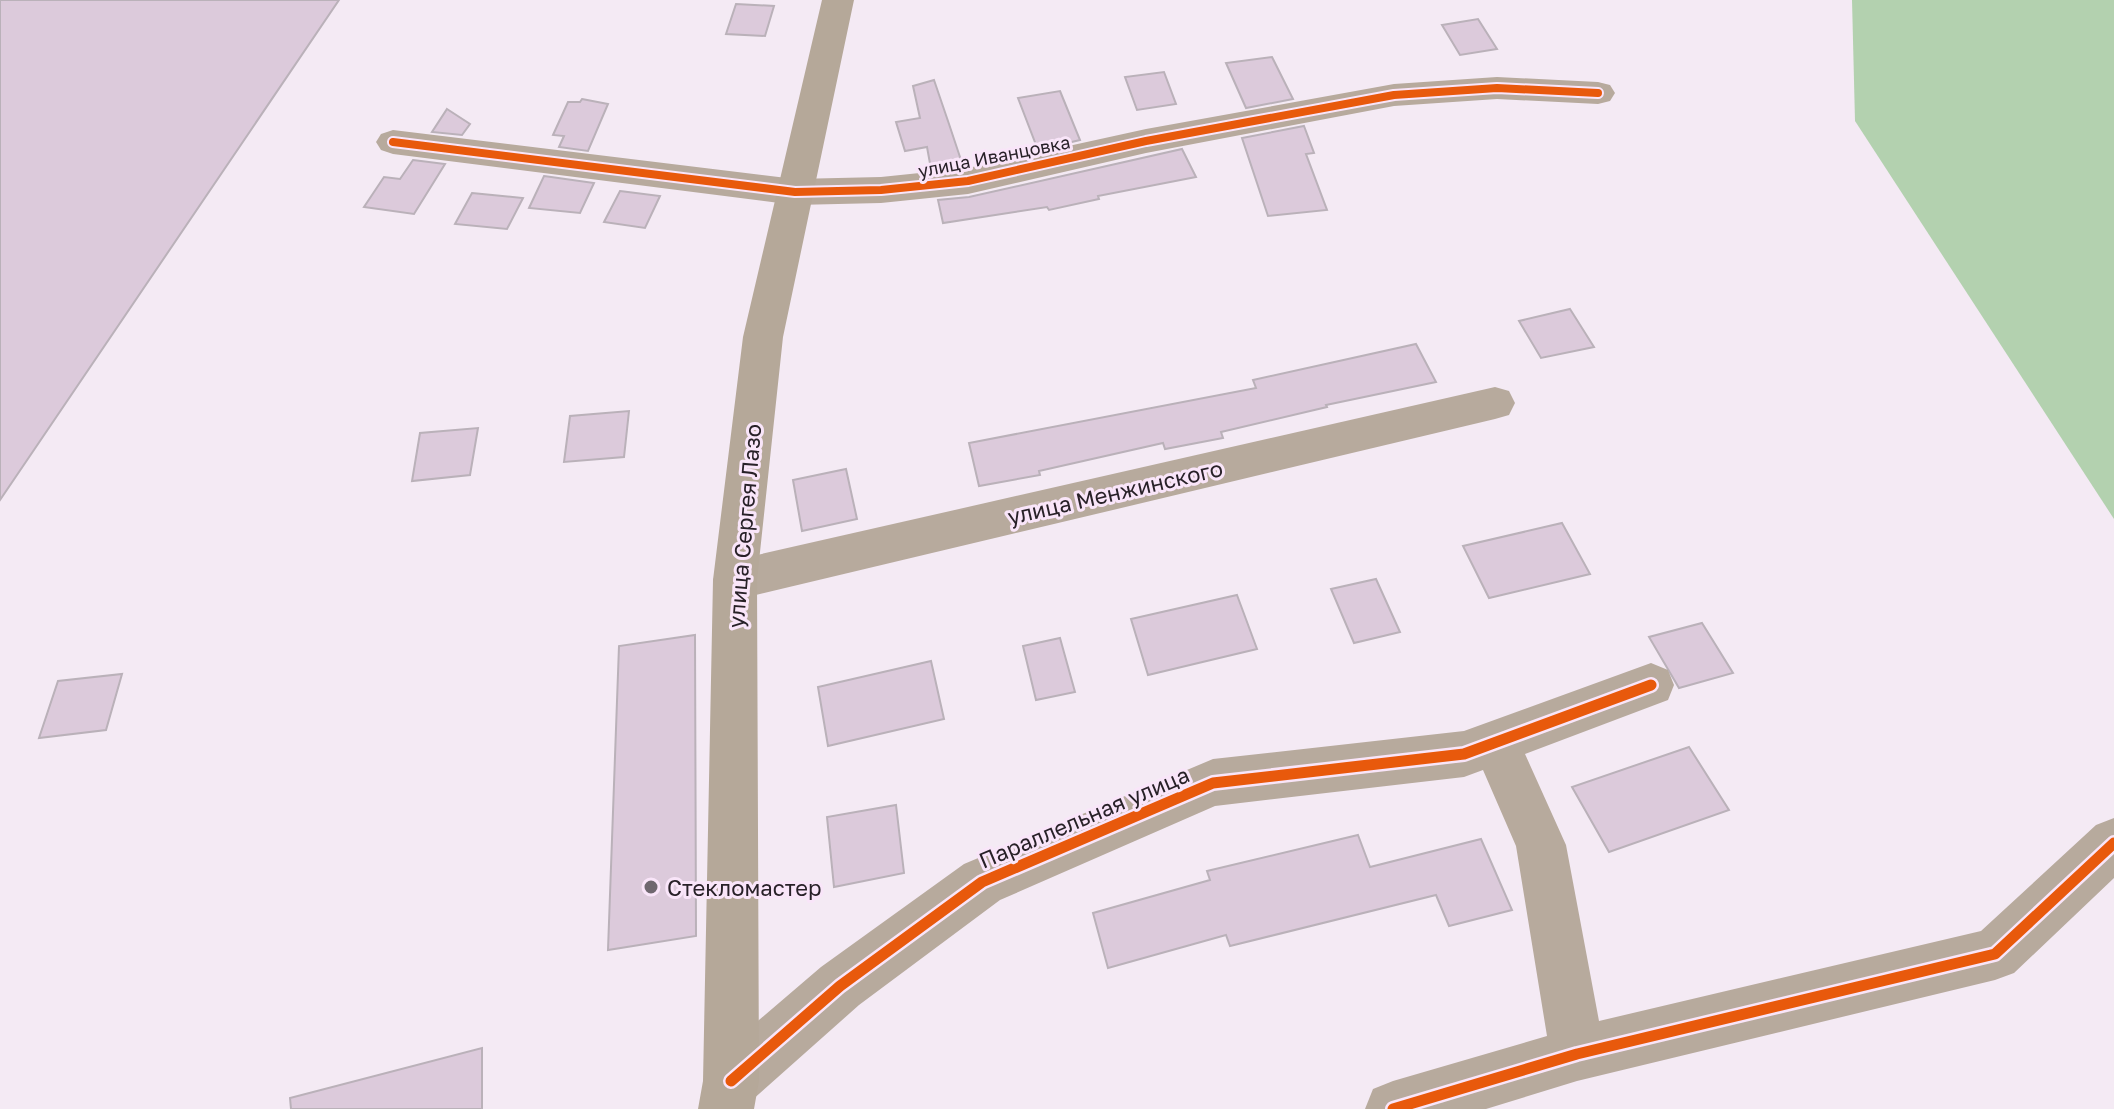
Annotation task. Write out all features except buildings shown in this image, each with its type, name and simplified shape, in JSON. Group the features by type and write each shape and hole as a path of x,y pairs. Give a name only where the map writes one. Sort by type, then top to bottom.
{"main road":[{"name":"улица Сергея Лазо","path":"728,1095 735,580 763,337 838,0"}],"street":[{"name":"улица Иванцовка","path":"393,142 795,192 917,189 968,181 1146,141 1394,95 1497,88 1598,93"},
{"name":"улица Менжинского","path":"735,580 1495,403"},
{"name":"Параллельная улица","path":"728,1095 840,986 982,882 1213,783 1464,754 1651,685"},
{"path":"1496,744 1541,845 1577,1054"},
{"path":"1393,1109 1577,1054 1995,954 2114,843"}],"green space":[{"path":"1852,0 2114,0 2114,519 1855,121"}],"cycle path":[{"path":"393,142 795,192 881,190 968,181 1146,141 1394,95 1497,88 1598,93"},
{"path":"731,1081 840,986 982,882 1213,783 1464,754 1651,685"},
{"path":"1393,1109 1577,1054 1995,954 2114,843"}],"place":[{"name":"Стекломастер","path":"651,887"}]}
